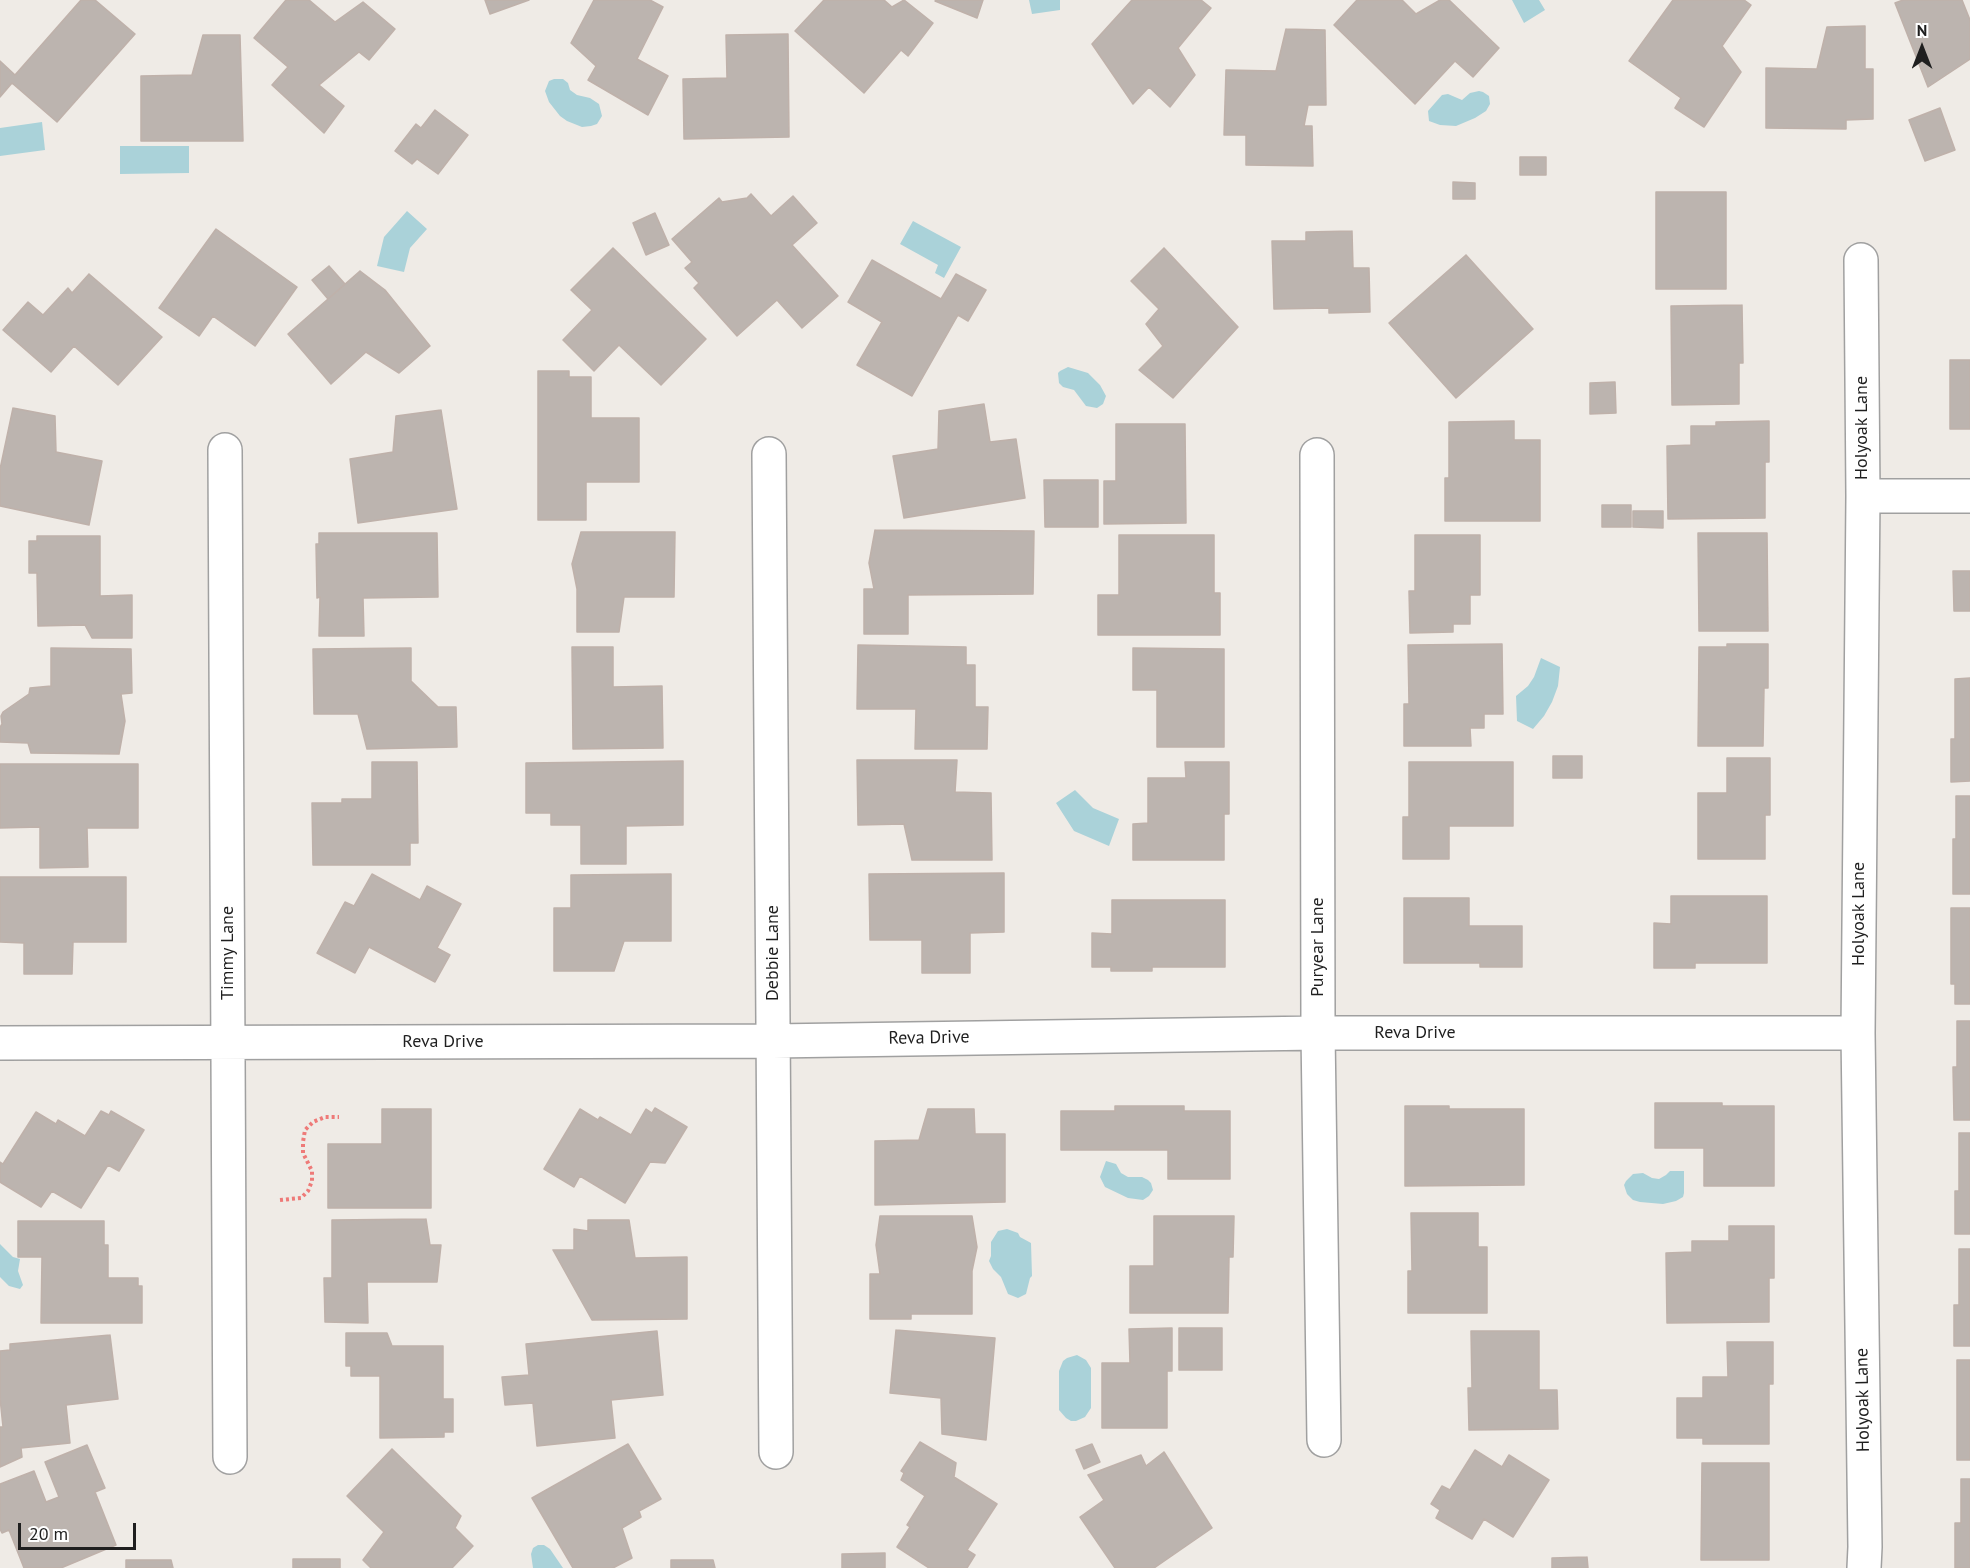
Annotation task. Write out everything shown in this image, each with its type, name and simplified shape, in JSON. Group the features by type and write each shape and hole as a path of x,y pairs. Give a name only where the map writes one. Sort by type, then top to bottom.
{"street":[{"name":"Holyoak Lane","path":"1861,260 1863,496 1858,1033 1864,1568"},
{"name":"Timmy Lane","path":"225,450 230,1457"},
{"name":"Debbie Lane","path":"769,454 776,1452"},
{"name":"Puryear Lane","path":"1317,454 1318,1033 1324,1440"},
{"path":"1863,496 1970,496"},
{"name":"Reva Drive","path":"0,1043 773,1041 1318,1033 1858,1033"}],"path":[{"path":"280,1200 300,1198 308,1191 312,1181 312,1171 303,1153 305,1130 313,1122 325,1117 339,1117"}],"water":[{"path":"1029,0 1060,0 1060,10 1032,14"},
{"path":"1512,0 1539,0 1545,10 1524,23"},
{"path":"563,79 568,83 570,90 577,95 590,98 599,104 602,116 597,124 582,127 560,116 549,102 545,91 549,81"},
{"path":"1479,91 1489,96 1490,104 1486,111 1475,118 1456,126 1440,125 1429,121 1428,111 1442,95 1448,94 1462,100 1470,93"},
{"path":"42,122 45,150 0,156 0,128"},
{"path":"120,146 189,146 189,173 120,174"},
{"path":"407,211 427,229 410,248 404,272 377,266 384,237"},
{"path":"913,221 961,247 944,278 935,273 938,265 900,244"},
{"path":"1068,367 1088,373 1100,385 1106,396 1103,404 1097,408 1086,406 1074,390 1063,387 1059,383 1058,373"},
{"path":"1541,658 1560,667 1558,686 1544,716 1533,729 1517,721 1516,696 1528,686 1534,677"},
{"path":"1075,790 1093,808 1119,819 1109,846 1074,831 1056,803"},
{"path":"1106,1161 1116,1164 1121,1173 1128,1177 1142,1177 1148,1180 1153,1190 1149,1196 1143,1200 1128,1198 1105,1187 1100,1177"},
{"path":"1670,1171 1684,1171 1683,1197 1676,1201 1663,1204 1640,1202 1633,1200 1627,1194 1624,1185 1633,1174 1643,1173 1659,1179"},
{"path":"1007,1229 1018,1233 1020,1237 1031,1243 1032,1276 1026,1294 1018,1298 1008,1294 1001,1277 989,1261 991,1242 998,1231"},
{"path":"0,1244 13,1257 20,1259 18,1271 23,1285 20,1289 9,1286 0,1277"},
{"path":"1077,1355 1086,1360 1091,1368 1091,1408 1085,1417 1071,1421 1059,1410 1059,1371 1063,1361"},
{"path":"544,1545 550,1549 563,1568 533,1568 531,1554 533,1548"}],"building":[{"path":"81,0 95,0 135,34 57,122 12,83 0,97 0,61 15,75"},
{"path":"286,0 309,0 335,22 363,2 395,29 369,60 359,52 319,85 344,106 324,133 272,85 288,67 254,38"},
{"path":"485,0 529,0 490,14"},
{"path":"594,0 650,0 663,7 637,59 668,76 648,115 588,80 596,66 571,43"},
{"path":"824,0 884,0 892,7 904,0 933,23 908,56 901,50 864,93 795,31"},
{"path":"936,0 983,0 977,18"},
{"path":"1132,0 1201,0 1211,8 1178,48 1195,75 1170,107 1149,87 1133,104 1092,44"},
{"path":"1357,0 1402,0 1416,14 1440,0 1449,0 1499,48 1473,77 1455,61 1415,104 1334,25"},
{"path":"1673,0 1744,0 1751,5 1722,46 1741,72 1704,127 1675,108 1681,98 1629,61"},
{"path":"1903,0 1962,0 1970,20 1970,59 1928,87 1895,3"},
{"path":"1865,26 1865,69 1873,69 1873,119 1846,120 1846,129 1766,128 1766,68 1817,69 1827,27"},
{"path":"1286,29 1325,30 1326,105 1308,105 1304,126 1312,126 1313,166 1246,165 1246,135 1224,135 1226,70 1276,71"},
{"path":"788,34 789,137 684,139 683,79 727,78 726,35"},
{"path":"203,35 240,35 243,141 141,141 141,76 192,75"},
{"path":"1940,108 1955,150 1925,161 1909,120"},
{"path":"435,110 468,135 438,174 417,159 412,164 395,151 416,124 421,128"},
{"path":"1520,157 1546,157 1546,175 1520,175"},
{"path":"1453,182 1475,183 1475,199 1453,199"},
{"path":"1656,192 1726,192 1726,289 1656,289"},
{"path":"751,194 771,216 793,196 817,223 792,245 838,296 802,328 777,300 737,336 694,288 699,283 685,268 692,262 672,239 719,198 722,202 747,198"},
{"path":"655,213 669,245 646,255 633,223"},
{"path":"216,229 297,287 255,346 213,316 199,336 159,308"},
{"path":"1352,231 1353,268 1369,268 1370,312 1329,313 1329,308 1274,309 1272,241 1306,241 1306,232"},
{"path":"613,248 706,339 661,385 619,345 594,371 563,340 592,310 571,290"},
{"path":"1164,248 1238,327 1173,398 1139,370 1163,346 1146,324 1159,309 1131,281"},
{"path":"1466,255 1533,329 1456,398 1389,323"},
{"path":"872,260 941,299 956,274 986,290 968,321 958,315 912,396 857,365 882,322 848,302"},
{"path":"329,266 345,284 328,299 312,280"},
{"path":"360,271 385,290 430,346 399,373 366,352 331,384 288,334"},
{"path":"89,274 162,337 118,385 74,346 51,372 3,330 28,302 43,315 68,288 72,293"},
{"path":"1742,305 1743,363 1739,363 1739,404 1672,405 1671,306"},
{"path":"1950,360 1970,360 1970,429 1950,429"},
{"path":"538,371 569,371 569,377 591,377 591,418 639,418 639,482 586,482 586,520 538,520"},
{"path":"1615,382 1616,413 1590,414 1590,383"},
{"path":"984,404 990,442 1016,439 1025,498 904,518 893,456 938,449 939,411"},
{"path":"13,408 55,416 56,452 102,461 89,525 0,506 0,469"},
{"path":"441,410 457,509 358,523 350,459 393,452 396,416"},
{"path":"1514,421 1514,440 1540,440 1540,521 1445,521 1445,478 1449,478 1449,422"},
{"path":"1769,421 1769,462 1765,462 1765,518 1668,519 1667,446 1691,445 1691,426 1716,426 1716,422"},
{"path":"1116,424 1185,424 1186,523 1104,524 1104,481 1116,481"},
{"path":"1044,480 1098,480 1098,527 1045,527"},
{"path":"1602,505 1631,505 1631,527 1602,527"},
{"path":"1633,511 1663,511 1663,528 1633,527"},
{"path":"875,530 1034,531 1033,594 908,595 908,634 864,634 864,589 874,589 869,563"},
{"path":"581,532 675,532 674,597 624,597 619,632 577,632 577,589 572,564"},
{"path":"319,533 437,533 438,597 363,598 364,636 319,636 320,597 317,598 316,544 319,544"},
{"path":"1698,533 1767,533 1768,631 1699,631"},
{"path":"1119,535 1214,535 1214,593 1220,593 1220,635 1098,635 1098,595 1119,595"},
{"path":"1415,535 1480,535 1480,595 1470,595 1470,624 1453,624 1453,632 1410,633 1409,591 1415,591"},
{"path":"37,536 100,536 100,596 132,595 132,638 92,638 85,625 38,626 37,573 29,573 29,541 37,541"},
{"path":"1953,571 1970,571 1970,611 1954,611"},
{"path":"1502,644 1503,714 1484,714 1484,728 1470,728 1471,746 1404,746 1404,704 1409,704 1408,645"},
{"path":"1727,644 1768,644 1768,688 1764,688 1763,746 1698,746 1699,647 1727,647"},
{"path":"858,645 966,647 966,665 975,665 975,707 988,707 987,749 915,749 916,709 857,709"},
{"path":"572,647 613,647 613,687 662,686 663,748 573,749"},
{"path":"51,648 131,649 132,693 121,694 125,721 119,754 31,753 28,743 0,742 3,712 29,694 30,688 51,686"},
{"path":"411,648 411,681 438,707 456,707 457,747 367,749 358,714 314,714 313,649"},
{"path":"1133,648 1224,649 1224,747 1157,747 1157,690 1133,690"},
{"path":"1970,678 1970,781 1951,782 1951,739 1955,739 1955,679"},
{"path":"1553,756 1582,756 1582,778 1553,778"},
{"path":"1727,758 1770,758 1770,815 1765,815 1765,859 1698,859 1698,793 1727,793"},
{"path":"857,760 957,760 955,792 991,793 992,860 912,860 904,824 858,825"},
{"path":"683,761 683,825 626,826 626,864 581,864 581,825 551,825 551,813 526,813 526,763"},
{"path":"372,762 417,762 418,843 410,843 410,865 313,865 312,803 342,803 342,799 372,799"},
{"path":"1185,762 1229,762 1229,814 1224,814 1224,860 1133,860 1133,824 1148,823 1148,778 1186,778"},
{"path":"1409,762 1513,762 1513,826 1449,826 1449,859 1403,859 1403,817 1409,817"},
{"path":"0,764 138,764 138,828 87,828 88,867 40,868 40,827 0,828"},
{"path":"1956,796 1970,796 1970,894 1953,894"},
{"path":"1004,873 1004,932 970,933 970,973 922,973 922,940 870,940 869,874"},
{"path":"372,874 420,900 427,886 461,904 437,948 450,955 435,982 369,947 355,973 317,953 345,902 354,906"},
{"path":"671,874 671,941 624,941 614,971 554,971 554,908 571,908 571,875"},
{"path":"0,877 126,877 126,942 73,942 72,974 24,974 24,943 0,942"},
{"path":"1671,896 1767,896 1767,963 1695,963 1695,968 1654,968 1654,923 1671,924"},
{"path":"1404,898 1469,898 1469,926 1522,926 1522,967 1480,967 1480,963 1404,963"},
{"path":"1112,900 1225,900 1225,967 1152,967 1152,971 1111,971 1111,967 1092,967 1092,933 1112,934"},
{"path":"1951,908 1970,908 1970,1004 1955,1004 1955,984 1951,984"},
{"path":"1957,1021 1970,1021 1970,1120 1954,1120 1953,1067 1957,1067"},
{"path":"1655,1103 1774,1106 1774,1186 1704,1186 1704,1148 1655,1148"},
{"path":"1115,1106 1184,1106 1184,1111 1230,1111 1230,1179 1168,1179 1168,1150 1061,1150 1061,1111 1115,1111"},
{"path":"1405,1106 1449,1106 1449,1109 1524,1109 1524,1185 1405,1186"},
{"path":"655,1108 687,1127 665,1163 650,1162 625,1203 580,1176 574,1187 544,1169 580,1109 598,1120 600,1117 631,1135 646,1109 652,1113"},
{"path":"382,1109 431,1109 431,1208 328,1208 328,1144 382,1144"},
{"path":"928,1109 974,1109 975,1134 1005,1134 1005,1202 875,1205 875,1141 919,1140"},
{"path":"101,1111 109,1115 111,1111 144,1130 119,1171 108,1165 81,1208 52,1191 41,1207 0,1182 0,1162 3,1164 36,1112 56,1124 58,1120 85,1136"},
{"path":"1959,1133 1970,1133 1970,1234 1955,1234 1955,1191 1959,1191"},
{"path":"1411,1213 1478,1213 1478,1247 1487,1247 1487,1313 1408,1313 1408,1271 1412,1271"},
{"path":"880,1216 972,1216 977,1247 972,1271 972,1314 911,1314 911,1319 870,1319 870,1274 880,1274 876,1245"},
{"path":"1154,1216 1234,1216 1233,1257 1229,1257 1228,1313 1130,1313 1130,1266 1154,1266"},
{"path":"426,1219 430,1245 441,1245 437,1282 367,1282 368,1323 325,1322 324,1278 332,1278 332,1220"},
{"path":"588,1220 629,1220 635,1258 687,1257 687,1319 592,1320 553,1250 574,1250 574,1229 588,1231"},
{"path":"18,1221 104,1221 104,1245 108,1245 108,1278 138,1278 138,1286 142,1286 142,1323 41,1323 42,1257 18,1257"},
{"path":"1729,1226 1774,1226 1774,1278 1769,1278 1769,1322 1667,1323 1666,1253 1692,1252 1692,1241 1729,1241"},
{"path":"1959,1249 1970,1249 1970,1346 1954,1346 1954,1305 1959,1305"},
{"path":"1172,1328 1172,1371 1167,1371 1167,1428 1102,1428 1102,1363 1130,1363 1129,1329"},
{"path":"1179,1328 1222,1328 1222,1370 1179,1370"},
{"path":"896,1330 995,1338 986,1440 942,1434 941,1398 890,1393"},
{"path":"657,1331 663,1395 611,1400 615,1438 537,1446 533,1403 505,1405 502,1377 529,1375 526,1344"},
{"path":"1471,1331 1539,1331 1539,1390 1557,1390 1558,1429 1469,1430 1468,1388 1472,1388"},
{"path":"346,1333 387,1333 392,1346 443,1346 443,1399 453,1399 453,1432 444,1432 444,1437 380,1438 380,1376 351,1376 351,1366 346,1366"},
{"path":"110,1335 118,1399 66,1405 70,1443 21,1448 22,1457 0,1467 0,1427 3,1427 0,1398 0,1351 10,1350 10,1344"},
{"path":"1727,1342 1773,1342 1773,1384 1769,1384 1769,1444 1703,1444 1703,1438 1677,1438 1677,1398 1703,1398 1703,1377 1728,1377"},
{"path":"1957,1360 1970,1360 1970,1460 1957,1460"},
{"path":"920,1442 956,1463 954,1477 997,1504 967,1550 975,1555 967,1568 929,1568 897,1547 910,1527 907,1525 925,1496 901,1480 904,1473 901,1471"},
{"path":"628,1444 661,1499 639,1511 641,1517 622,1528 632,1558 613,1568 573,1568 532,1498"},
{"path":"1092,1444 1100,1462 1084,1469 1076,1450"},
{"path":"87,1445 105,1488 95,1492 116,1545 61,1568 24,1568 9,1530 2,1533 0,1529 0,1484 34,1471 46,1502 59,1497 45,1462"},
{"path":"392,1449 461,1516 455,1528 473,1546 452,1568 371,1568 363,1560 384,1532 347,1496"},
{"path":"1475,1450 1502,1467 1509,1455 1549,1480 1513,1537 1484,1519 1472,1539 1436,1518 1440,1510 1431,1504 1442,1486 1450,1490"},
{"path":"1164,1452 1212,1528 1154,1568 1115,1568 1080,1517 1104,1500 1088,1475 1141,1455 1146,1466"},
{"path":"1702,1463 1769,1463 1769,1560 1701,1560"},
{"path":"1961,1479 1970,1479 1970,1568 1955,1568 1955,1523 1961,1523"},
{"path":"885,1553 885,1568 842,1568 842,1554"},
{"path":"1587,1557 1588,1568 1552,1568 1552,1558"},
{"path":"293,1559 340,1559 340,1568 293,1568"},
{"path":"126,1560 171,1560 173,1568 126,1568"},
{"path":"671,1560 713,1560 715,1568 671,1568"}]}
